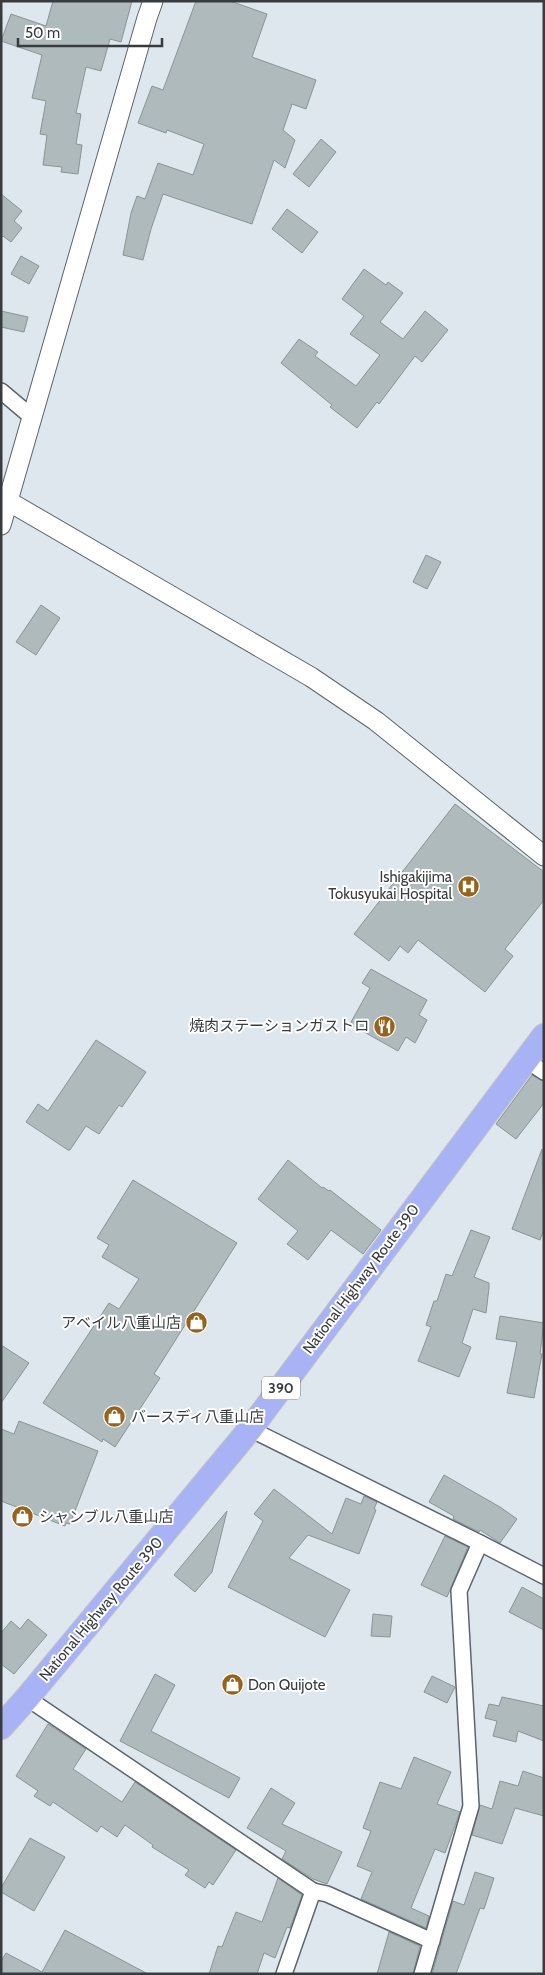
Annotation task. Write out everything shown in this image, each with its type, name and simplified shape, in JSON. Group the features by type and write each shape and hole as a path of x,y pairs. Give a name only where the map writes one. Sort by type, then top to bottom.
{"highway":[{"name":"National Highway Route 390","path":"1,1727 250,1429 535,1065 544,1036"}],"street":[{"path":"1,525 5,499 33,418 146,18 153,1"},
{"path":"1,392 33,418"},
{"path":"5,499 311,677 376,721 544,856"},
{"path":"250,1429 544,1576"},
{"path":"422,1974 471,1806 459,1591 480,1543"},
{"path":"27,1698 313,1891 327,1894 432,1941"},
{"path":"284,1974 313,1891"}],"building":[{"path":"53,1 132,1 121,42 110,39 101,71 86,67 76,113 81,114 76,144 82,145 78,174 61,172 62,167 43,165 47,135 40,134 46,101 32,98 42,55 1,41 11,14 46,26"},
{"path":"196,1 230,1 267,14 252,57 316,80 306,109 292,104 283,130 295,140 285,168 274,160 252,224 163,194 143,260 123,255 131,213 137,196 145,199 158,163 193,175 204,144 167,130 166,133 138,123 152,86 163,90"},
{"path":"321,139 336,152 309,187 293,174"},
{"path":"1,194 22,211 14,221 22,228 11,242 3,236 1,238"},
{"path":"287,209 318,232 302,253 272,229"},
{"path":"21,256 39,266 29,284 11,274"},
{"path":"364,269 386,285 388,282 403,293 380,322 403,339 425,311 448,330 422,362 415,356 379,404 377,402 357,428 330,407 332,405 281,363 299,339 318,352 315,356 356,386 380,355 350,334 364,316 342,299"},
{"path":"1,311 28,317 24,332 1,327"},
{"path":"426,555 441,562 427,589 413,582"},
{"path":"41,605 60,618 36,655 16,642"},
{"name":"Ishigakijima Tokusyukai Hospital","path":"455,804 544,872 544,900 505,949 513,956 485,992 418,940 408,953 400,946 389,961 354,934"},
{"path":"371,969 427,1000 419,1015 427,1020 415,1043 406,1037 398,1051 350,1024 370,988 362,983"},
{"path":"96,1040 146,1072 122,1107 119,1105 99,1134 86,1126 70,1150 68,1150 26,1122 38,1104 48,1111"},
{"path":"532,1075 544,1081 544,1103 516,1139 496,1124"},
{"path":"542,1149 544,1229 540,1240 512,1229"},
{"path":"288,1160 322,1188 330,1190 381,1230 363,1254 331,1230 308,1260 287,1244 298,1231 258,1199"},
{"path":"133,1180 237,1243 154,1374 160,1378 115,1447 103,1439 102,1442 43,1403 109,1303 119,1309 139,1279 102,1257 109,1245 97,1238"},
{"path":"471,1230 490,1237 474,1277 489,1283 489,1288 486,1313 473,1309 462,1343 471,1347 459,1377 418,1361 431,1327 426,1325 434,1301 437,1301 446,1274 452,1276"},
{"path":"500,1316 544,1323 540,1354 542,1354 534,1398 507,1393 517,1342 496,1339"},
{"path":"1,1345 29,1363 1,1403"},
{"path":"19,1421 98,1451 70,1524 66,1523 65,1526 1,1501 1,1429 14,1434"},
{"path":"444,1475 500,1507 517,1519 500,1543 480,1530 479,1532 453,1519 454,1516 429,1502"},
{"path":"274,1489 332,1534 346,1498 361,1504 364,1496 377,1502 374,1509 376,1510 359,1554 308,1535 289,1558 350,1590 325,1637 228,1587 263,1521 254,1514"},
{"path":"227,1511 212,1572 195,1592 174,1575"},
{"path":"445,1536 468,1547 447,1597 421,1585"},
{"path":"522,1587 544,1599 544,1630 509,1612"},
{"path":"373,1614 392,1616 390,1637 371,1636"},
{"path":"28,1619 47,1635 14,1674 1,1664 1,1633 11,1621 20,1629"},
{"path":"155,1674 175,1685 151,1731 240,1778 229,1798 120,1741"},
{"path":"432,1676 455,1687 447,1703 424,1692"},
{"path":"502,1697 544,1706 544,1741 518,1731 516,1742 493,1736 497,1721 485,1718 489,1704 499,1706"},
{"path":"48,1724 86,1749 73,1769 122,1802 135,1782 236,1850 213,1885 209,1882 205,1888 185,1875 189,1870 152,1847 153,1845 125,1825 117,1837 101,1826 97,1832 53,1802 50,1806 34,1796 38,1791 16,1776"},
{"path":"414,1757 451,1772 437,1804 460,1812 445,1853 435,1849 411,1908 429,1916 426,1928 361,1899 372,1872 357,1866 371,1831 363,1828 380,1782 401,1789"},
{"path":"523,1771 544,1778 544,1816 515,1808 502,1844 472,1835 480,1805 492,1809 500,1781 518,1786"},
{"path":"271,1788 295,1803 282,1824 342,1852 327,1884 313,1879 282,1859 286,1851 247,1828"},
{"path":"30,1838 65,1857 34,1911 1,1892 1,1888"},
{"path":"475,1872 494,1878 484,1909 480,1908 456,1974 432,1974 453,1901 464,1905"},
{"path":"278,1878 302,1895 290,1928 287,1927 275,1958 264,1953 257,1974 209,1974 218,1946 222,1947 236,1912 262,1922"},
{"path":"65,1930 148,1974 1,1974 1,1961 6,1953 42,1972"},
{"path":"389,1932 420,1946 413,1974 377,1974"}],"place":[{"name":"Ishigakijima Tokusyukai Hospital","path":"468,886"},
{"name":"焼肉ステーションガストロ","path":"385,1026"},
{"name":"アベイル八重山店","path":"197,1323"},
{"name":"バースディ八重山店","path":"115,1417"},
{"name":"シャンブル八重山店","path":"23,1517"},
{"name":"Don Quijote","path":"232,1685"}]}
